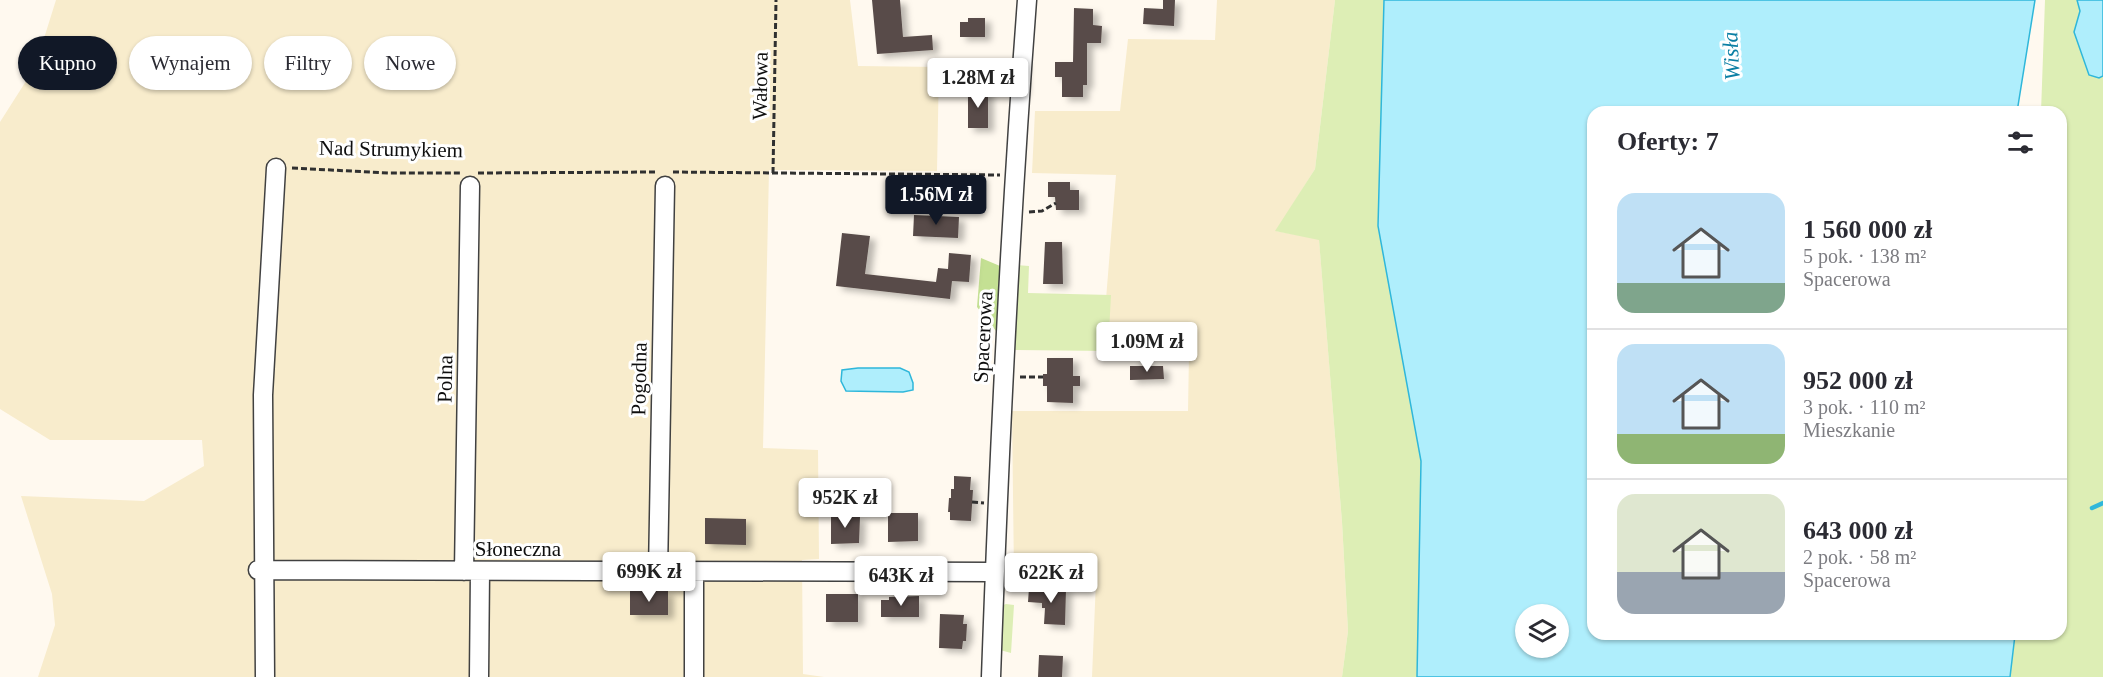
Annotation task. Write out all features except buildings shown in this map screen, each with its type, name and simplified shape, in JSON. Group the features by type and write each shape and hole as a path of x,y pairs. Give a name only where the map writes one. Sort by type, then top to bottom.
{"street":[{"name":"Spacerowa","path":"992,677 994,572 1012,211 1027,0"},
{"path":"265,677 261,570 263,395 276,168"},
{"name":"Pogodna","path":"658,572 666,177"},
{"name":"Polna","path":"467,178 472,571 479,677"},
{"name":"Słoneczna","path":"261,570 694,573 994,572"},
{"path":"694,573 694,677"}],"path":[{"name":"Wałowa","path":"773,173 776,0"},
{"name":"Nad Strumykiem","path":"276,168 467,178 666,177 773,173 1014,175"},
{"path":"1012,211 1036,212 1056,203"},
{"path":"1004,377 1043,377"}],"shaded area":[{"path":"56,0 850,0 858,66 939,67 937,171 769,170 763,448 818,450 819,559 802,560 803,674 824,677 38,677 55,625 52,594 21,496 144,501 204,466 202,440 50,440 0,409 0,122 20,90 117,90 117,36 45,36"},
{"path":"1217,0 1335,0 1315,169 1276,231 1319,239 1342,522 1348,631 1342,677 1092,677 1096,580 1014,576 1012,411 1188,411 1189,352 1102,349 1116,175 1032,173 1035,111 1120,111 1128,39 1215,40"}],"green space":[{"path":"1335,0 1384,0 1378,226 1421,461 1417,677 1342,677 1348,631 1342,522 1319,240 1275,231 1315,169"},
{"path":"2045,0 2103,0 2103,677 2010,677 2014,640 2067,640 2067,106 2041,106"},
{"path":"981,258 1000,266 996,331 977,307"},
{"path":"1015,265 1029,266 1028,293 1111,295 1108,351 1010,350"},
{"path":"1014,605 1011,653 1000,650 1001,606"}],"water":[{"name":"Wisła","path":"1384,0 2035,0 2018,106 1587,106 1587,640 2014,640 2010,677 1417,677 1421,461 1378,226"},
{"path":"2077,0 2103,0 2103,76 2099,78 2089,75 2074,32 2080,11"},
{"path":"900,368 909,372 913,390 903,392 846,391 841,381 842,370"}],"waterway":[{"path":"2092,508 2103,503"}]}
